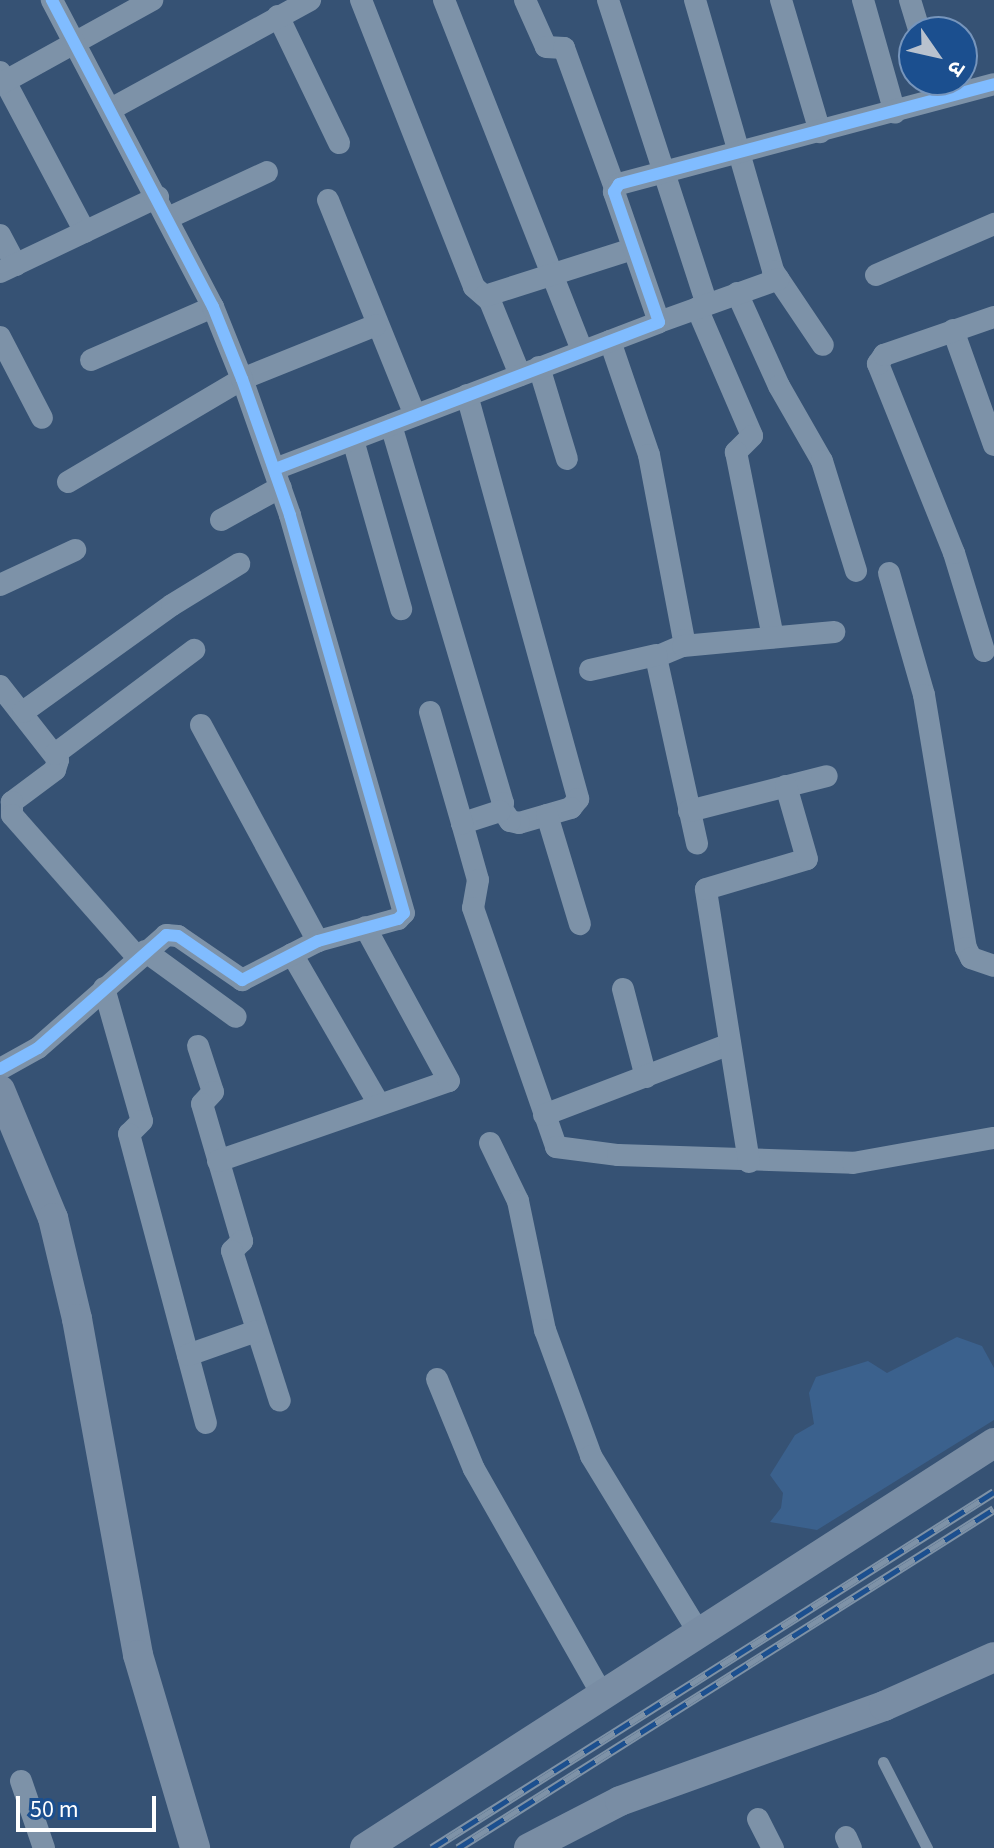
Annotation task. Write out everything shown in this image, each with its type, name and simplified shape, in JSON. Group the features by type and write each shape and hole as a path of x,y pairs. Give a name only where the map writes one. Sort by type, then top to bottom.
{"street":[{"path":"0,1069 38,1048 166,935 178,936 238,980 318,941 398,919 404,908 278,478 242,379 213,307 158,197 52,0"},
{"path":"85,232 2,79 76,43 152,0"},
{"path":"111,109 310,0"},
{"path":"361,0 474,287 485,296 530,371 567,459"},
{"path":"444,0 582,350"},
{"path":"525,0 546,47 564,48 659,322"},
{"path":"608,0 702,306 753,438 736,452 773,637"},
{"path":"695,0 779,279 823,345"},
{"path":"781,0 820,132"},
{"path":"863,0 895,113"},
{"path":"278,16 339,143"},
{"path":"615,188 739,151 895,113 927,96"},
{"path":"168,218 267,172"},
{"path":"0,235 8,269 158,197"},
{"path":"328,200 415,415"},
{"path":"876,275 994,224"},
{"path":"485,296 632,249"},
{"path":"221,520 278,478 353,440 582,350 779,279"},
{"path":"737,293 779,386 822,461 856,571"},
{"path":"91,360 213,307"},
{"path":"984,651 948,538 878,364 884,355 994,317"},
{"path":"68,482 242,379 376,325"},
{"path":"953,330 994,445"},
{"path":"0,337 5,360 42,418"},
{"path":"610,341 649,455 683,646"},
{"path":"391,425 502,809 514,823 575,805 577,792 467,395"},
{"path":"353,440 401,609"},
{"path":"0,585 75,550"},
{"path":"23,712 158,614 239,564"},
{"path":"889,573 924,695 966,948 971,958 994,966"},
{"path":"590,670 683,646 834,632"},
{"path":"55,754 194,650"},
{"path":"656,655 697,844"},
{"path":"0,686 55,754 55,770 12,802 10,811 142,954 236,1017"},
{"path":"430,712 479,885 473,908 544,1115 562,1152 749,1162 853,1163 994,1138"},
{"path":"201,725 318,941"},
{"path":"689,811 827,776"},
{"path":"749,1162 706,889 807,859 786,786"},
{"path":"462,823 502,809"},
{"path":"547,815 580,924"},
{"path":"218,1161 379,1104 424,1092 450,1078 365,927"},
{"path":"292,954 379,1104"},
{"path":"104,988 142,1121 129,1134 206,1423"},
{"path":"623,989 646,1077"},
{"path":"544,1115 730,1044"},
{"path":"198,1046 213,1090 202,1104 242,1241 232,1251 280,1401"},
{"path":"0,1090 53,1218 77,1319 138,1655 195,1848"},
{"path":"490,1143 518,1201 545,1330 591,1456 698,1631"},
{"path":"188,1355 256,1331"},
{"path":"437,1379 474,1469 603,1696"},
{"path":"365,1848 994,1443"},
{"path":"529,1848 620,1801 884,1706 989,1663"},
{"path":"21,1781 44,1848"},
{"path":"758,1819 773,1848"}],"lane":[{"path":"883,1762 927,1848"}],"water":[{"path":"957,1337 982,1346 994,1368 994,1420 817,1530 770,1522 781,1508 783,1493 770,1475 795,1435 814,1424 809,1393 816,1377 868,1361 887,1373"}],"railway":[{"path":"432,1848 994,1492"},
{"path":"458,1848 994,1509"}],"cycle path":[{"path":"0,1069 38,1048 166,935 178,936 242,980 318,941 398,919 404,913 290,515 242,379 213,307 52,0"},
{"path":"275,469 659,322 614,192 619,184 994,84"}]}
